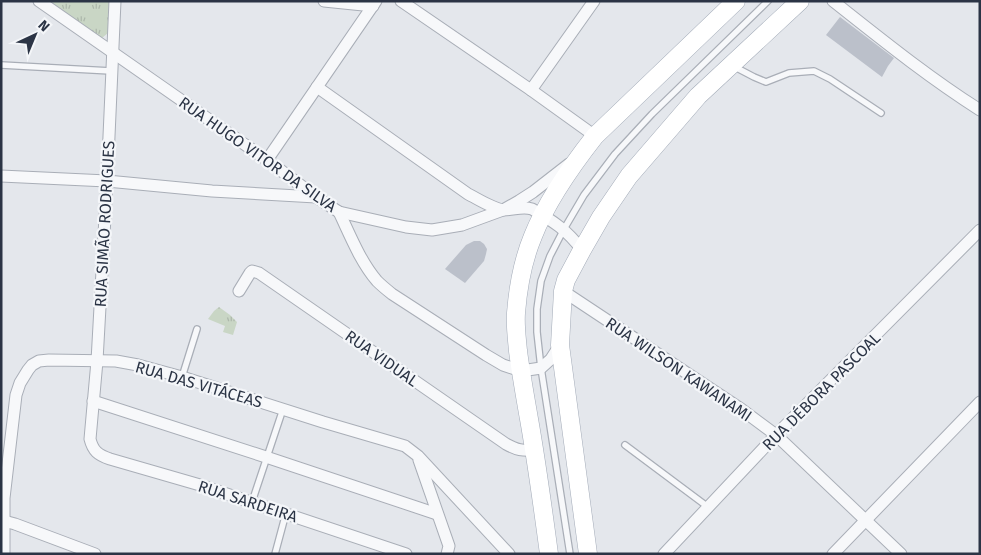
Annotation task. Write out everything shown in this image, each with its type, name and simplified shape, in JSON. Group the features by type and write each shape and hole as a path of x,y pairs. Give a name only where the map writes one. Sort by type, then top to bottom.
{"main road":[{"path":"550,554 521,371 516,326 521,276 533,234 580,155 595,136 736,1"},
{"path":"588,554 560,345 563,291 566,280 601,217 629,176 698,96 800,1"}],"street":[{"name":"RUA HUGO VITOR DA SILVA","path":"39,1 339,212 406,227 432,230 462,225 503,210 519,201 580,155"},
{"name":"RUA SIMÃO RODRIGUES","path":"92,447 90,439 97,361 115,1"},
{"path":"324,1 374,4"},
{"path":"401,1 595,136"},
{"path":"531,90 594,1"},
{"path":"833,1 907,59 980,110"},
{"path":"267,160 374,4"},
{"path":"318,87 468,194 503,210"},
{"path":"1,176 107,181 212,192 316,197"},
{"name":"RUA HUGO VITOR DA SILVA","path":"503,210 527,208 543,215 564,229 574,238 582,250"},
{"path":"339,212 361,257 379,283 392,294 486,355 503,365 521,371 541,368 560,345"},
{"name":"RUA DÉBORA PASCOAL","path":"664,554 776,435 980,230"},
{"name":"RUA VIDUAL","path":"239,291 250,273 256,271 260,273 515,450 534,450"},
{"name":"RUA WILSON KAWANAMI","path":"563,291 742,409 776,435 902,554"},
{"name":"RUA DAS VITÁCEAS","path":"4,554 3,498 16,395 28,370 36,363 50,360 116,361 182,377 404,446 418,456 509,554"},
{"path":"93,401 437,514"},
{"path":"833,554 980,402"},
{"name":"RUA SARDEIRA","path":"92,447 96,452 110,459 200,485 406,554"},
{"path":"418,456 448,546 447,554"},
{"path":"4,521 96,554"}],"lane":[{"path":"570,554 537,332 537,309 542,282 550,256 564,229 597,176 633,133 768,1"},
{"path":"1,65 111,71"},
{"path":"731,65 766,82 789,73 814,71 830,79 881,113"},
{"path":"182,377 197,330"},
{"path":"252,502 283,409"},
{"path":"625,446 708,507"},
{"path":"275,554 286,513"}],"green space":[{"path":"42,1 110,1 108,33 99,39"},
{"path":"219,307 237,322 233,335 223,332 225,326 208,319"}],"building":[{"path":"840,17 894,58 882,77 826,35"},
{"path":"474,241 480,241 484,244 487,249 486,254 484,261 465,283 445,269 466,245"}]}
